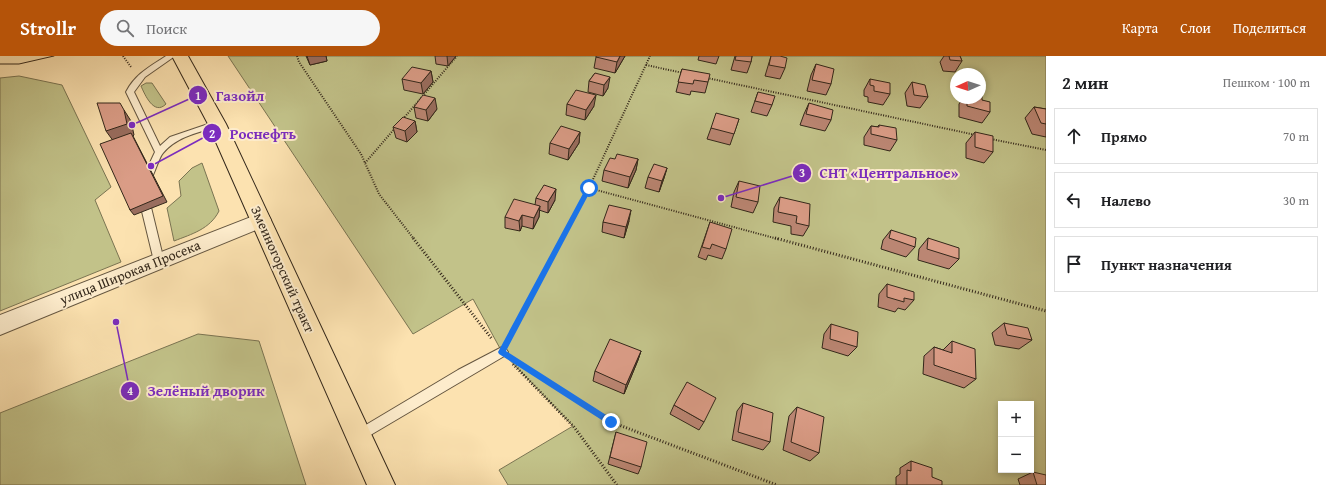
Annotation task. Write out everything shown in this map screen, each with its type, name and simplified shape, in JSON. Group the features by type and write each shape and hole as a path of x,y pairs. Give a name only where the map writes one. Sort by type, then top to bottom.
{"highway":[{"name":"Змеиногорский тракт","path":"180,56 217,124 381,485"}],"street":[{"name":"улица Широкая Просека","path":"0,325 261,220"}],"lane":[{"path":"159,152 130,92 133,84 146,72 171,56"},
{"path":"159,261 141,188 159,152 173,139 217,124"},
{"path":"358,436 502,352"}],"path":[{"path":"123,56 133,69"},
{"path":"297,56 299,62 357,147 378,194 502,352 574,426 617,485"},
{"path":"365,163 457,56"},
{"path":"502,352 589,188 650,56"},
{"path":"646,66 684,74"},
{"path":"700,77 977,136"},
{"path":"984,137 1046,150"},
{"path":"589,188 1046,311"},
{"path":"502,352 611,422 777,485"}],"green space":[{"path":"228,56 1046,56 1046,485 508,485 499,470 573,426 502,352 473,299 413,334"},
{"path":"19,76 62,85 111,187 95,200 121,262 0,311 0,78"},
{"path":"146,83 152,83 166,104 158,108 150,103 141,86"},
{"path":"202,163 219,211 206,227 174,241 167,208 181,196 179,181 192,168"},
{"path":"198,334 259,341 306,485 0,485 0,413"}],"building":[{"path":"596,56 620,56 617,62"},
{"path":"736,56 752,56 751,62 735,60"},
{"path":"771,56 787,58 785,68 769,65"},
{"path":"949,56 960,56 962,61 950,60"},
{"path":"816,64 834,69 831,84 812,80"},
{"path":"412,67 431,71 421,83 402,79"},
{"path":"682,69 710,74 708,82 694,80 693,84 678,82"},
{"path":"595,73 610,77 604,85 589,81"},
{"path":"870,79 890,83 890,94 874,91 874,86 870,85"},
{"path":"912,82 925,85 928,97 914,95"},
{"path":"576,90 596,95 586,110 567,104"},
{"path":"758,92 775,96 772,105 755,101"},
{"path":"423,95 435,98 426,110 414,107"},
{"path":"986,101 990,102 990,112 967,106 967,104 986,104"},
{"path":"97,103 120,103 124,110 127,124 106,131"},
{"path":"809,103 833,110 831,120 806,114"},
{"path":"1034,107 1046,109 1046,124 1041,123"},
{"path":"716,113 739,119 734,134 711,128"},
{"path":"403,117 415,121 405,131 393,127"},
{"path":"879,125 896,128 897,140 871,134 871,126 879,127"},
{"path":"561,126 580,132 569,149 550,143"},
{"path":"975,132 993,136 993,152 975,147"},
{"path":"131,133 163,196 130,210 100,144"},
{"path":"617,154 638,159 630,177 604,170 610,158 615,159"},
{"path":"654,164 667,168 662,181 648,177"},
{"path":"739,181 760,186 758,202 736,197"},
{"path":"544,185 556,189 548,202 536,198"},
{"path":"780,197 810,204 809,226 796,223 797,216 778,212"},
{"path":"514,199 540,206 534,218 522,215 519,221 505,217"},
{"path":"609,205 631,210 626,227 603,222"},
{"path":"710,222 732,229 726,249 712,244 710,249 702,247"},
{"path":"891,230 916,238 915,247 889,238"},
{"path":"928,238 959,248 959,259 927,249"},
{"path":"887,284 914,292 914,300 904,298 904,302 887,297"},
{"path":"1004,323 1028,328 1032,340 1007,335"},
{"path":"831,324 858,332 857,347 830,339"},
{"path":"610,339 641,351 626,385 595,371"},
{"path":"952,341 975,349 976,379 934,365 934,347 952,353"},
{"path":"687,382 716,398 704,422 674,405"},
{"path":"743,403 773,413 770,442 738,432"},
{"path":"797,407 824,417 819,453 791,442"},
{"path":"616,432 647,442 641,467 610,457"},
{"path":"911,461 932,468 932,477 942,481 942,485 907,485 907,470 911,471"},
{"path":"1034,472 1046,475 1046,485 1037,485"}],"tram line":[{"path":"0,64 19,64 54,56"}],"place":[{"name":"Газойл","path":"132,125"},
{"name":"Роснефть","path":"151,166"},
{"name":"СНТ «Центральное»","path":"721,198"},
{"name":"Зелёный дворик","path":"116,322"}],"route":[{"path":"589,188 502,352 611,422"}]}
